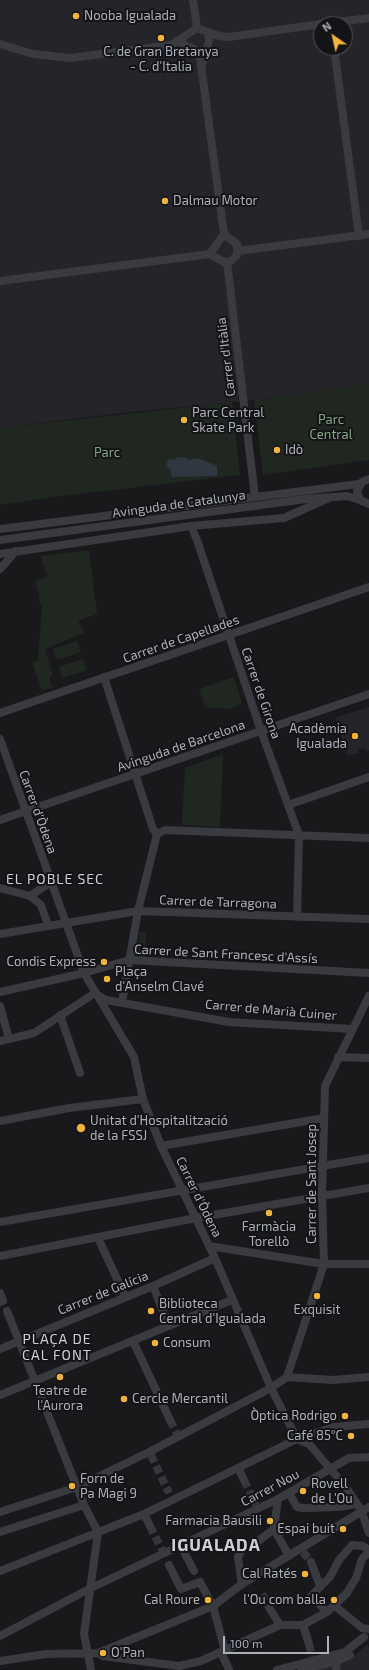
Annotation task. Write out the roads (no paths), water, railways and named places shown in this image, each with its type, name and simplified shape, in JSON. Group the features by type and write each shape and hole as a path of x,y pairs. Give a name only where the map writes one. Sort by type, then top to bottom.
{"street":[{"path":"193,0 197,28"},
{"path":"353,20 369,18"},
{"path":"197,28 219,36 229,37 313,25"},
{"path":"0,44 33,54 71,58 171,45 197,28"},
{"path":"202,67 209,41 208,32"},
{"path":"177,42 194,49 200,58 202,67 224,234 210,254"},
{"path":"335,56 359,236"},
{"path":"0,281 210,254 227,262 234,259 238,252 235,241 224,234"},
{"path":"238,252 369,234"},
{"name":"Carrer d'Itàlia","path":"227,262 256,497"},
{"name":"Avinguda de Catalunya","path":"0,529 359,484 369,479"},
{"path":"359,484 357,491 360,500"},
{"path":"0,554 191,526 284,518 332,496"},
{"name":"Avinguda de Catalunya","path":"0,540 332,496 347,496 369,504"},
{"name":"Carrer de Girona","path":"191,526 261,731 299,835 297,917"},
{"path":"0,569 16,551"},
{"name":"Carrer de Capellades","path":"0,713 369,587"},
{"path":"104,678 153,829 157,834"},
{"name":"Avinguda de Barcelona","path":"0,820 369,694"},
{"name":"Carrer d'Òdena","path":"0,739 84,973 134,1057 143,1099 161,1146 209,1246 271,1388 297,1439"},
{"path":"288,805 369,777"},
{"path":"122,1002 138,911 157,834 165,830 369,838"},
{"path":"30,896 51,882"},
{"path":"0,888 30,896 41,905 48,926"},
{"name":"Carrer de Tarragona","path":"0,934 138,911 369,919"},
{"name":"Carrer de Sant Francesc d'Assís","path":"0,992 84,973 129,960 369,973"},
{"path":"0,1041 34,1033 95,993"},
{"name":"Carrer de Marià Cuiner","path":"95,993 106,1000 229,1022 352,1029"},
{"name":"Carrer de Sant Josep","path":"287,1377 324,1264 322,1195 325,1086 369,996"},
{"path":"0,1006 9,1038"},
{"path":"60,1015 80,1073"},
{"path":"338,1057 369,1058"},
{"path":"0,1121 69,1108 143,1099"},
{"path":"161,1146 324,1118"},
{"path":"0,1222 369,1158"},
{"path":"0,1256 196,1218 369,1188"},
{"path":"98,1238 125,1296"},
{"path":"209,1246 324,1264 369,1264"},
{"name":"Carrer de Galícia","path":"0,1349 18,1340 153,1286 214,1258"},
{"path":"153,1286 169,1326"},
{"path":"0,1395 133,1342 232,1300"},
{"path":"7,1311 84,1505 98,1532 84,1634 91,1670"},
{"path":"133,1342 170,1420"},
{"path":"0,1512 77,1487 150,1454 178,1435 271,1388 287,1377 333,1380 369,1377"},
{"path":"0,1571 144,1514 171,1496 238,1468 297,1439 334,1427 369,1424"},
{"path":"297,1439 309,1444 346,1486 358,1507 369,1533"},
{"name":"Carrer Nou","path":"0,1636 89,1589 164,1554 182,1549 257,1507 278,1499 349,1458 369,1457"},
{"path":"238,1468 244,1480"},
{"path":"289,1493 298,1507 303,1508 369,1507"},
{"path":"278,1499 274,1529 289,1556"},
{"path":"0,1532 84,1505"},
{"path":"98,1653 213,1606 242,1584 302,1550 358,1507"},
{"path":"144,1514 150,1526"},
{"path":"242,1584 238,1557 242,1549 256,1543 274,1529"},
{"path":"0,1661 46,1654 88,1652 98,1653 103,1656 179,1666 201,1661 280,1625 303,1626 327,1612 351,1587 362,1559 369,1551 363,1546 352,1545 339,1560 330,1576 310,1596 327,1612"},
{"path":"182,1549 194,1571"},
{"path":"311,1562 320,1586"},
{"path":"169,1565 181,1589 200,1582 213,1606 223,1652 229,1669"},
{"path":"334,1606 367,1632"},
{"path":"270,1609 280,1625"},
{"path":"303,1626 309,1644"},
{"path":"277,1670 312,1658 345,1652 367,1632"},
{"path":"302,1670 337,1661 352,1653 367,1632"},
{"path":"336,1670 337,1661"}],"tunnel":[{"path":"170,1420 177,1434"},
{"path":"151,1455 169,1493"},
{"path":"244,1480 256,1505"},
{"path":"150,1526 163,1552"},
{"path":"303,1552 311,1562"},
{"path":"262,1594 270,1609"},
{"path":"309,1644 312,1656"}],"place":[{"name":"Nooba Igualada","path":"76,16"},
{"name":"C. de Gran Bretanya - C. d'Italia","path":"161,38"},
{"name":"Dalmau Motor","path":"165,201"},
{"name":"Parc Central Skate Park","path":"184,420"},
{"name":"Idò","path":"277,450"},
{"name":"Acadèmia Igualada","path":"355,736"},
{"name":"Condis Express","path":"104,962"},
{"name":"Plaça d'Anselm Clavé","path":"107,979"},
{"name":"Unitat d'Hospitalització de la FSSJ","path":"81,1128"},
{"name":"Farmàcia Torellò","path":"269,1213"},
{"name":"Exquisit","path":"317,1296"},
{"name":"Biblioteca Central d'Igualada","path":"151,1311"},
{"name":"Consum","path":"155,1343"},
{"name":"Teatre de l'Aurora","path":"60,1377"},
{"name":"Cercle Mercantil","path":"124,1399"},
{"name":"Òptica Rodrigo","path":"345,1416"},
{"name":"Café 85°C","path":"351,1436"},
{"name":"Forn de Pa Magi 9","path":"72,1486"},
{"name":"Rovell de L'Ou","path":"303,1491"},
{"name":"Farmacia Bausili","path":"270,1521"},
{"name":"Espai buit","path":"343,1529"},
{"name":"Cal Ratés","path":"305,1574"},
{"name":"Cal Roure","path":"208,1600"},
{"name":"l'Ou com balla","path":"334,1600"},
{"name":"O'Pan","path":"103,1653"}],"district":[{"name":"EL POBLE SEC","path":"55,879"},
{"name":"PLAÇA DE CAL FONT","path":"57,1348"},
{"name":"IGUALADA","path":"216,1545"}],"park label":[{"name":"Parc Central","path":"331,428"},
{"name":"Parc","path":"107,453"}]}
